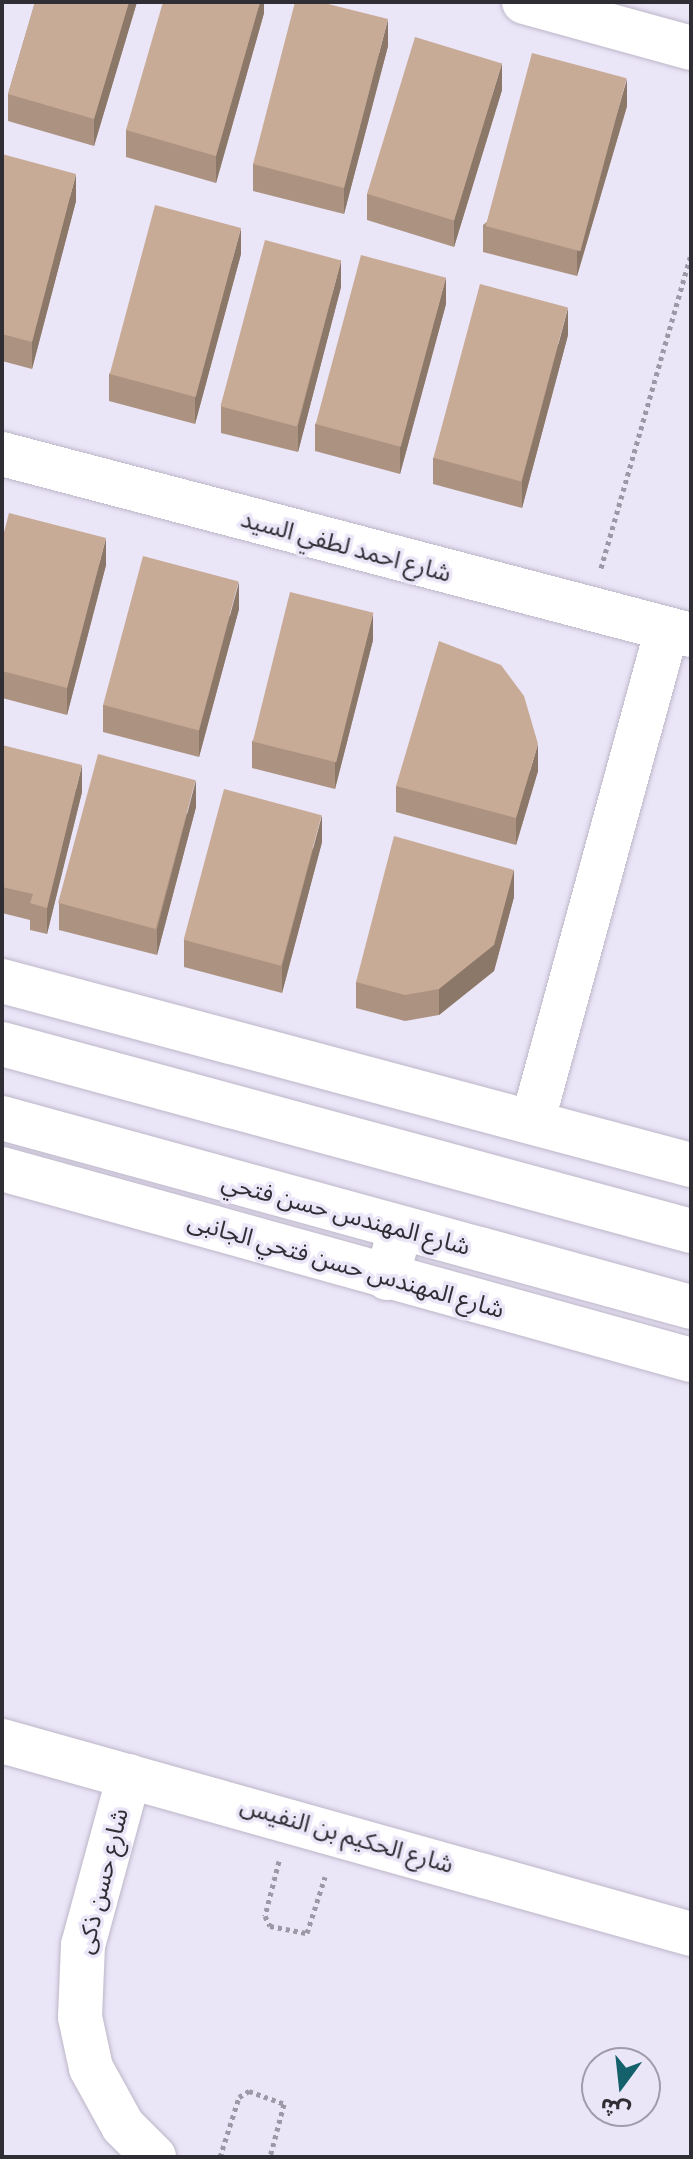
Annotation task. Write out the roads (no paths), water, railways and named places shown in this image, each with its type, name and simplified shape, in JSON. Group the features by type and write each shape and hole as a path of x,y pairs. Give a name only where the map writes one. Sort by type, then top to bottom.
{"street":[{"path":"524,2 691,48"},
{"name":"شارع احمد لطفي السيد","path":"2,454 589,612 679,632"},
{"path":"533,1120 679,632"},
{"path":"2,981 533,1120 691,1165"},
{"path":"2,1044 691,1231"},
{"name":"شارع المهندس حسن فتحي","path":"2,1118 691,1307"},
{"name":"شارع المهندس حسن فتحي الجانبى","path":"2,1169 691,1360"},
{"path":"387,1278 400,1229"},
{"name":"شارع الحكيم بن النفيس","path":"2,1741 338,1831 691,1934"},
{"name":"شارع حسن ذكى","path":"129,1776 83,1945 80,2017 91,2068 123,2126 154,2157"}]}
